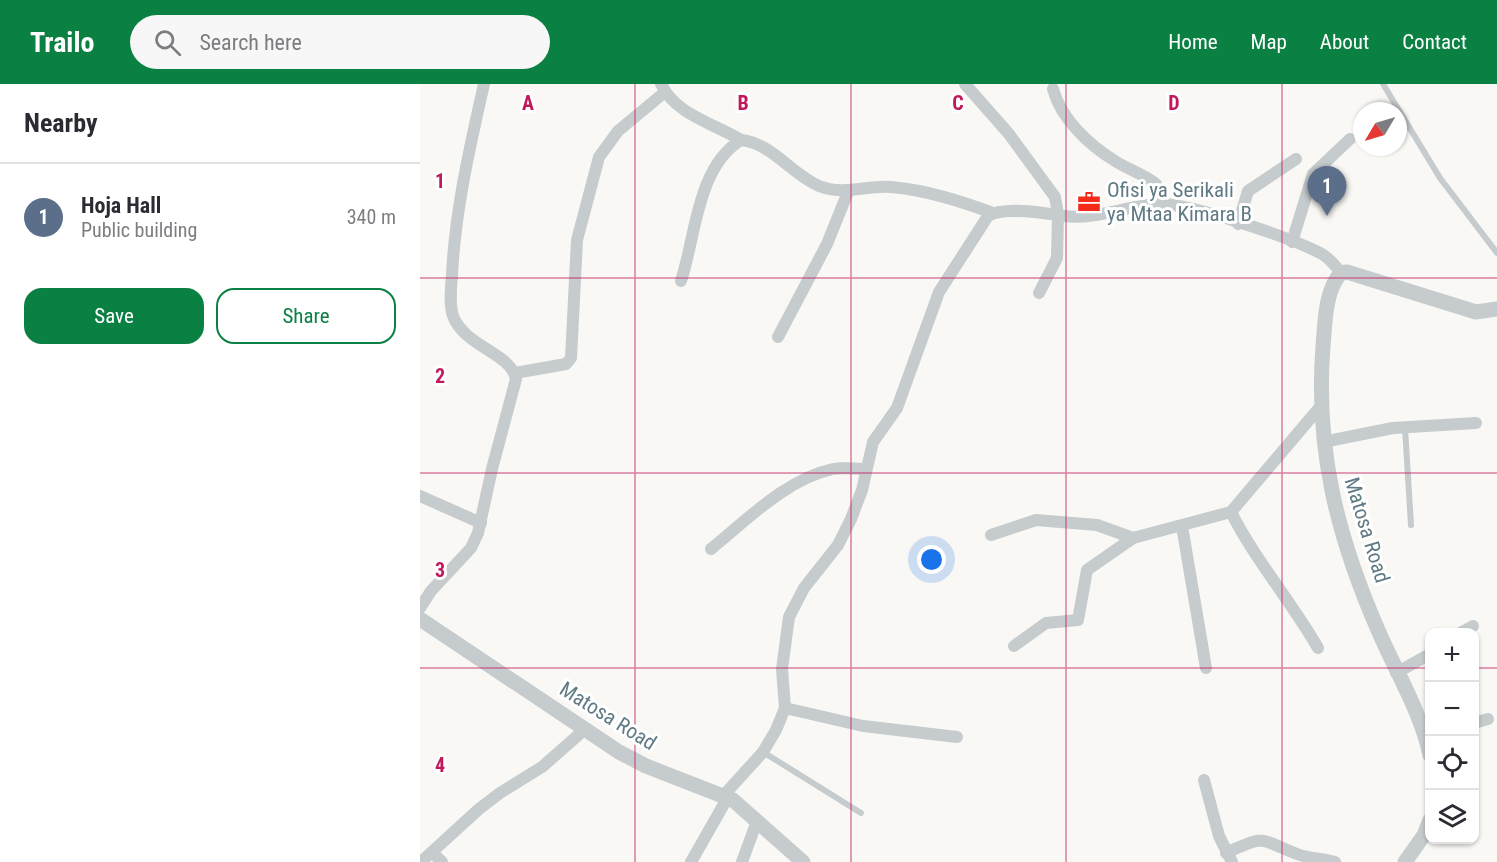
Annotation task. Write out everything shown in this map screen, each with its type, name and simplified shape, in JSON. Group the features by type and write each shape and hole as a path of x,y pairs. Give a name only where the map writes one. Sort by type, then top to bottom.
{"street":[{"path":"420,608 431,591 471,548 481,524 492,469 509,413 516,379 510,366 463,332 453,316 451,301 453,251 484,84"},
{"path":"965,84 1009,134 1055,197 1058,214 1057,258 1039,293"},
{"path":"515,373 566,364 571,358 577,240 599,157 618,131 663,88 680,109 741,140 762,146 810,182 833,190 848,192 868,186 921,191 993,213"},
{"path":"1053,88 1057,105 1067,119 1102,152 1156,184 1160,204"},
{"path":"1292,242 1313,174 1350,139"},
{"path":"681,281 713,170 727,149 741,140"},
{"path":"1238,224 1248,191 1296,159"},
{"path":"778,337 827,244 848,192"},
{"path":"691,862 726,796 763,752 785,708 782,669 789,616 804,588 837,545 862,490 873,442 897,408 939,292 988,216 1002,211 1107,215 1160,204 1192,208 1322,254 1333,261 1341,273 1347,272 1419,292 1476,312 1497,309"},
{"name":"Matosa Road","path":"1341,273 1334,280 1326,319 1320,407 1323,442 1335,509 1376,626 1396,673 1425,723"},
{"path":"1014,646 1046,623 1078,620 1087,570 1133,538 1231,512 1320,407"},
{"path":"1323,442 1405,428 1476,423"},
{"path":"711,549 772,500 810,477 834,469 866,469"},
{"path":"420,496 481,524"},
{"path":"1231,512 1247,543 1302,620 1318,648"},
{"path":"991,535 1036,520 1097,525 1133,538"},
{"path":"1182,526 1206,668"},
{"name":"Matosa Road","path":"420,619 584,730 646,766 726,796 803,862"},
{"path":"1396,673 1425,657"},
{"path":"785,708 863,726 957,737"},
{"path":"1479,722 1488,719"},
{"path":"421,862 479,809 542,767 584,730"},
{"path":"1204,780 1229,858 1253,840 1266,840 1300,856 1335,862"},
{"path":"742,862 757,821"},
{"path":"1406,862 1425,832"},
{"path":"432,852 442,862"}],"lane":[{"path":"1383,84 1440,178 1497,253"},
{"path":"1405,428 1412,525"},
{"path":"763,752 861,813"}],"place":[{"name":"Ofisi ya Serikali ya Mtaa Kimara B","path":"1089,202"},
{"name":"Hoja Hall","path":"1327,216"}]}
